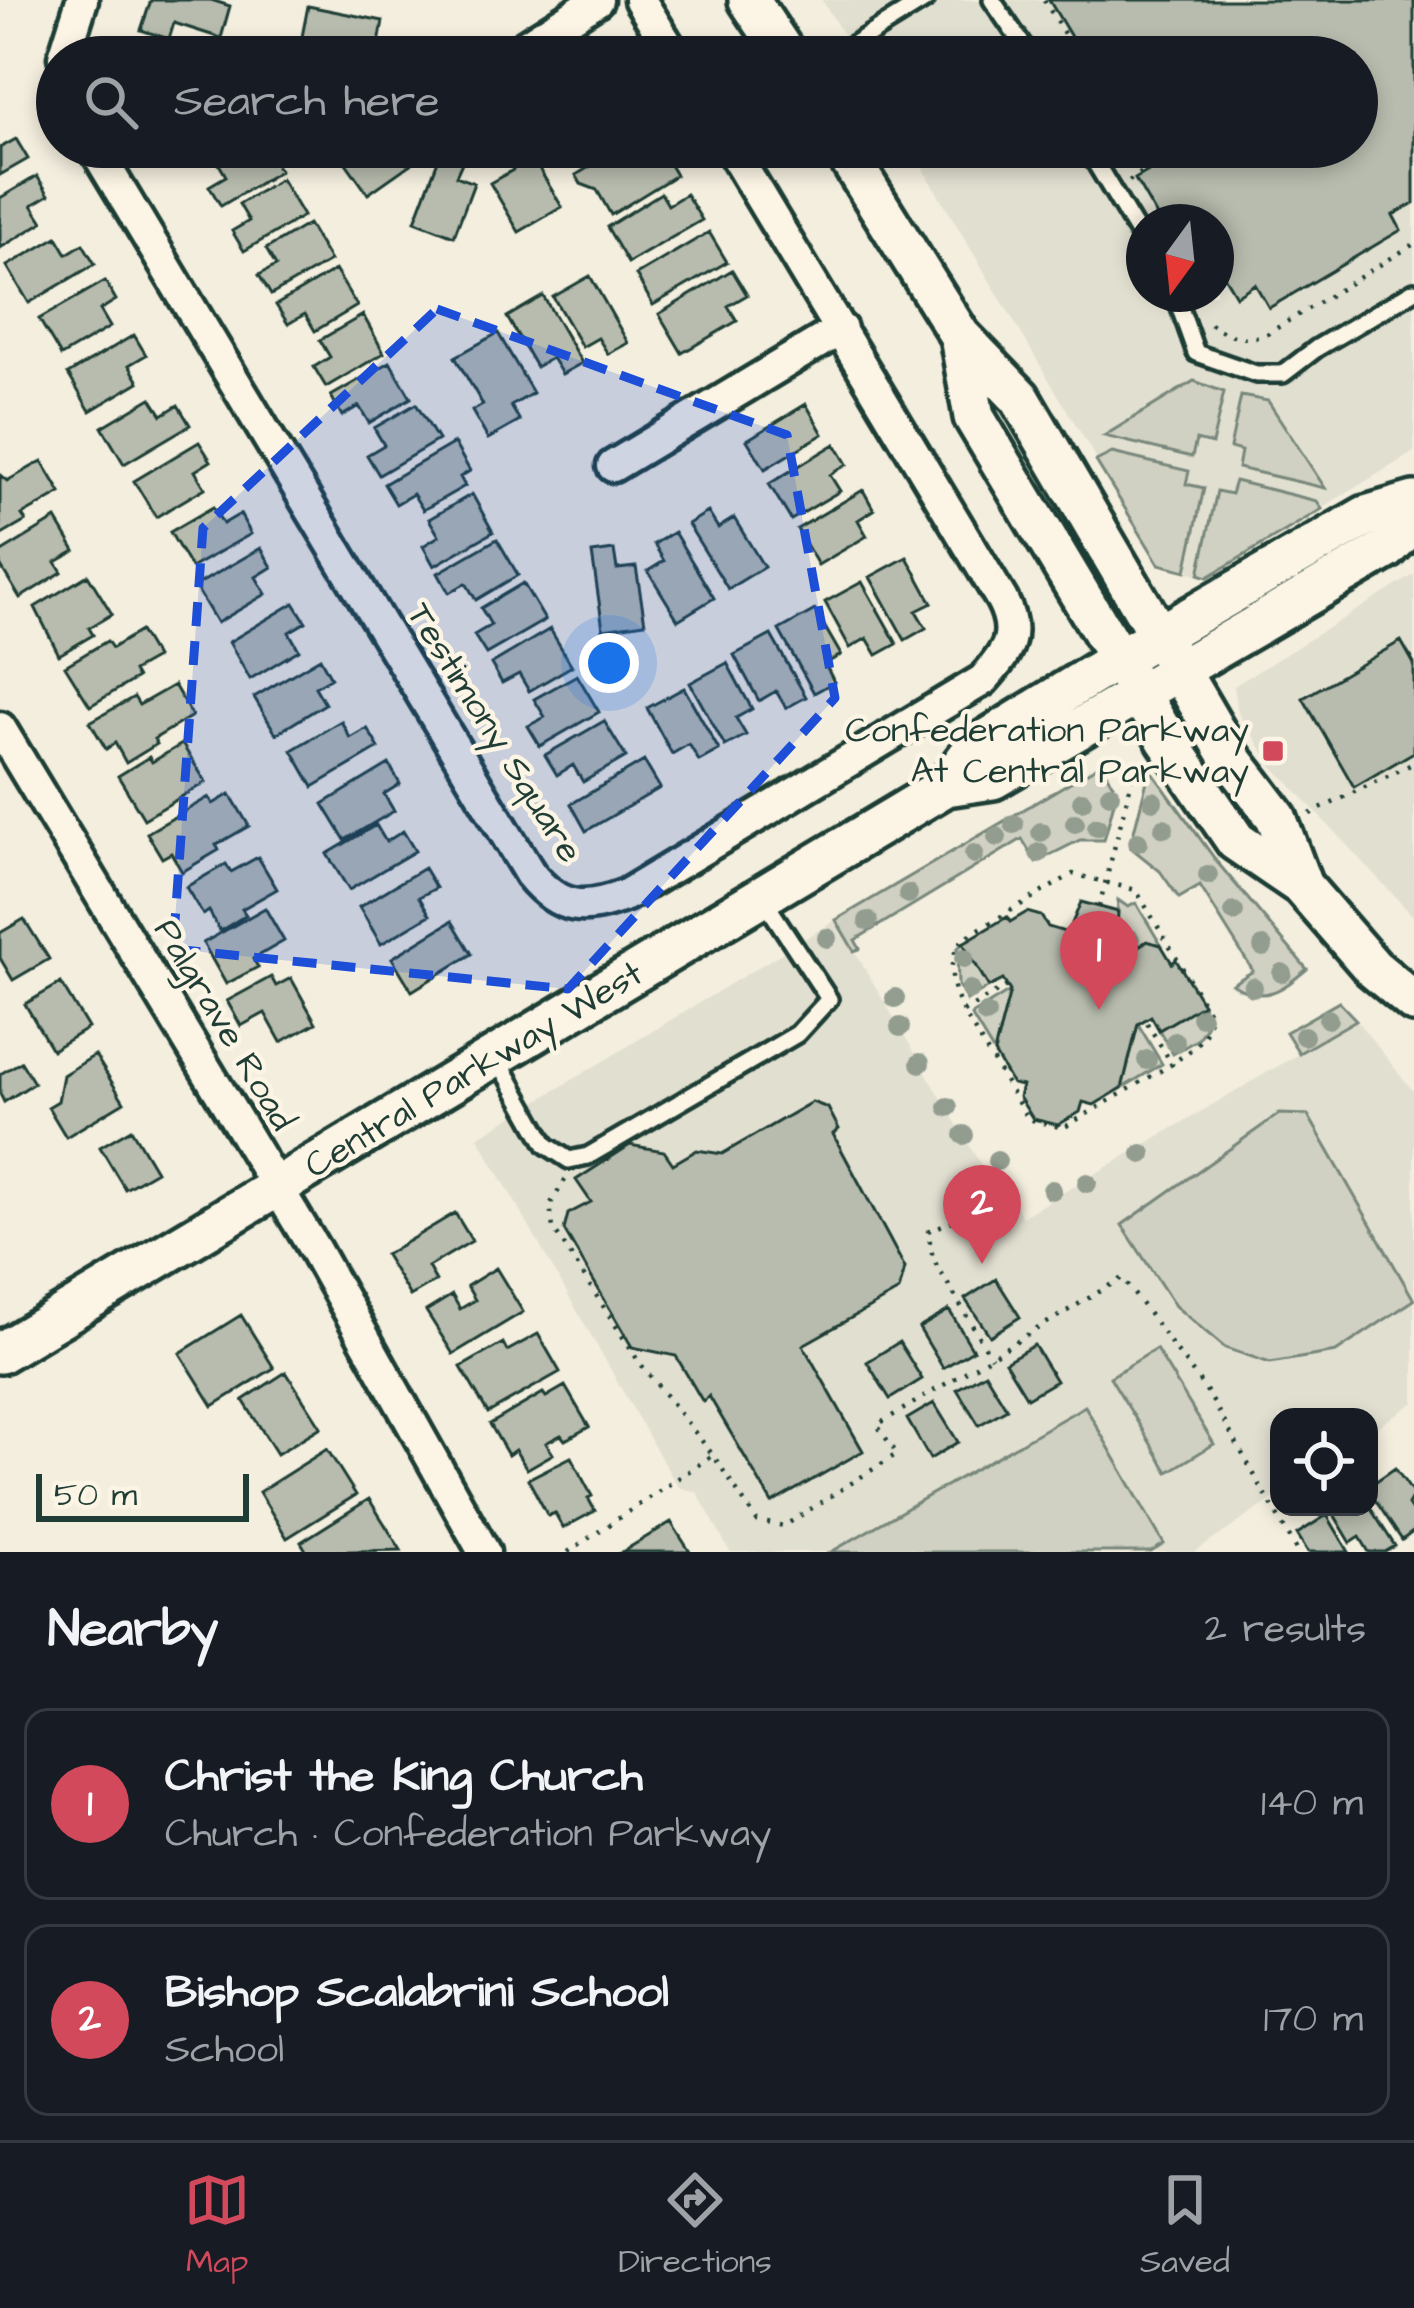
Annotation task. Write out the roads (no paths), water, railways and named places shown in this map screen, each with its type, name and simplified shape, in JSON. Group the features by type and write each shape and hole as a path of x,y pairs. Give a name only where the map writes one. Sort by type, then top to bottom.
{"street":[{"path":"71,36 82,0"},
{"path":"541,36 597,0"},
{"path":"640,0 662,36"},
{"path":"749,0 773,36"},
{"name":"Testimony Square","path":"107,168 530,874 546,893 593,908 626,895 983,680 1001,660 1012,635 1012,620 743,168"},
{"path":"855,168 960,336 1020,398 1230,757 1276,817 1302,886"},
{"path":"613,466 841,329"},
{"path":"960,336 974,417 1139,693 1236,841 1302,886 1373,968 1414,1003"},
{"name":"Central Parkway West","path":"0,1353 946,786 975,747 1118,659 1366,516 1414,502"},
{"name":"Central Parkway West","path":"946,786 993,779 1387,549 1414,520"},
{"name":"Palgrave Road","path":"0,728 277,1189 484,1552"}],"lane":[{"path":"866,36 925,0"},
{"path":"992,0 1017,36"},
{"path":"1099,168 1126,213"},
{"path":"1181,312 1196,353 1256,374 1283,374 1317,348 1414,292"},
{"path":"496,1057 546,1145 569,1160 588,1156 797,1034 829,999 762,897"}],"place":[{"name":"Confederation Parkway At Central Parkway","path":"1273,751"},
{"name":"Christ the King Church","path":"1099,1010"},
{"name":"Bishop Scalabrini School","path":"982,1264"}]}
